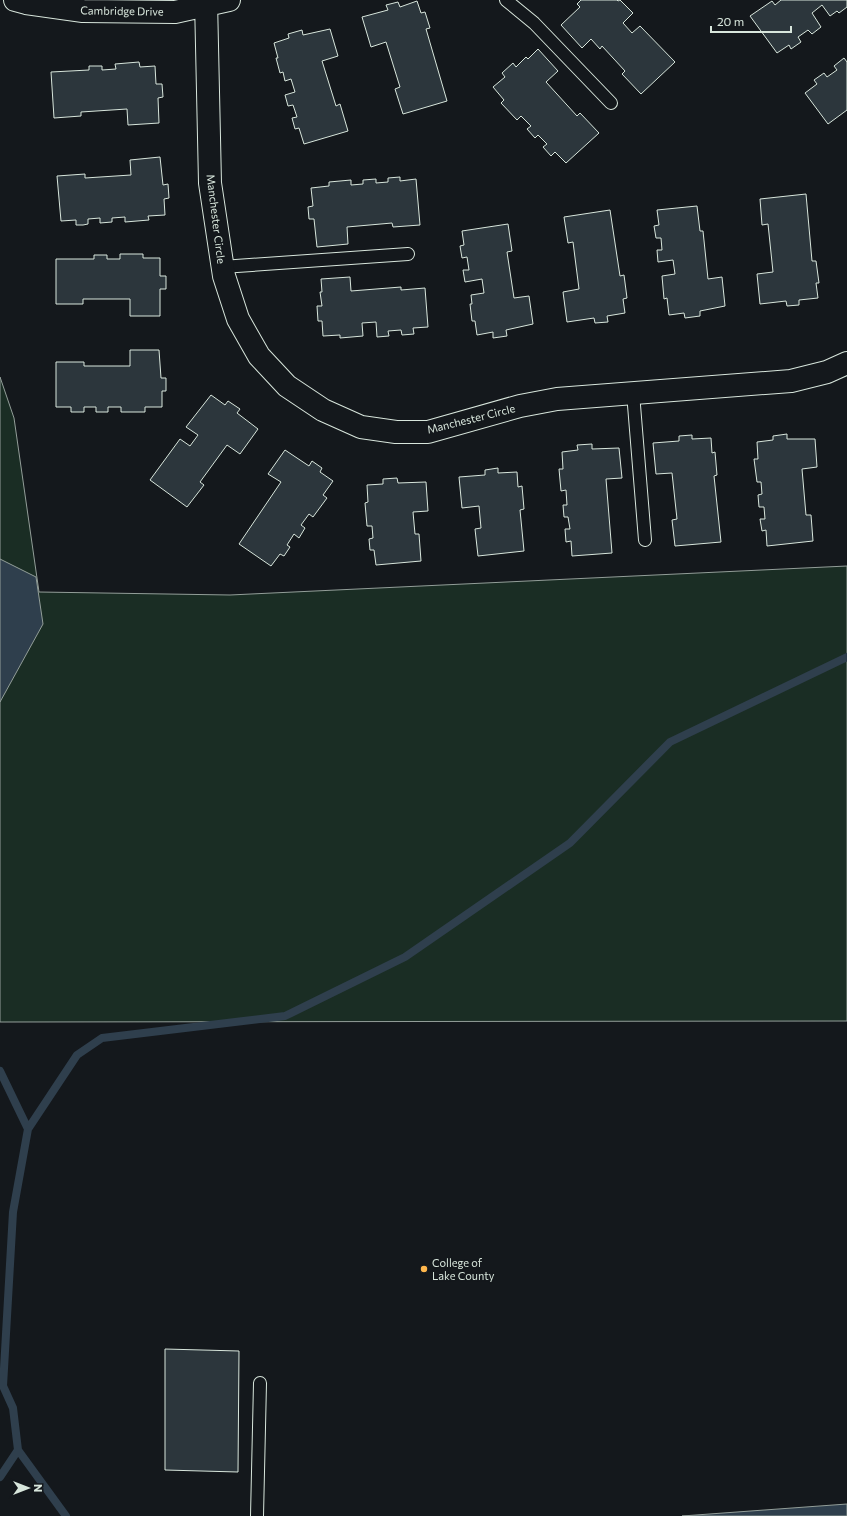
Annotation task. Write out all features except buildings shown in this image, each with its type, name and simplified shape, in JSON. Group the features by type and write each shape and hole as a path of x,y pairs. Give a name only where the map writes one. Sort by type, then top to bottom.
{"street":[{"name":"Cambridge Drive","path":"15,0 26,3 83,11 175,12 206,3 229,0"},
{"name":"Manchester Circle","path":"206,3 210,183 224,276 238,319 259,356 287,386 323,410 361,427 396,432 428,432 520,406 557,399 791,381 827,372 847,363"}],"lane":[{"path":"506,0 534,23 611,103"},
{"path":"222,267 408,254"},
{"path":"633,394 645,540"},
{"path":"257,1516 260,1383"}],"green space":[{"path":"0,377 14,418 39,592 230,595 847,566 847,1021 0,1022"}],"water":[{"path":"0,559 36,577 43,624 0,702"},
{"path":"847,1504 847,1516 682,1516"}],"waterway":[{"path":"66,1516 18,1450 13,1408 3,1386 13,1212 28,1129 77,1055 102,1038 285,1016 405,957 570,843 670,742 847,657"},
{"path":"0,1071 28,1129"},
{"path":"0,1477 18,1450"}],"place":[{"name":"College of Lake County","path":"424,1269"}]}
